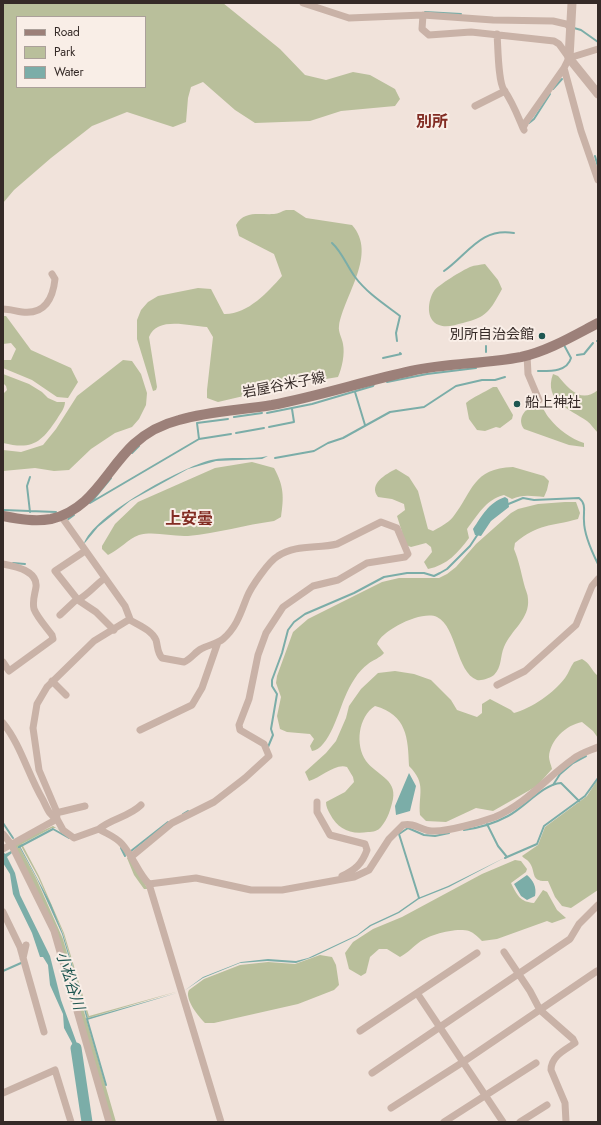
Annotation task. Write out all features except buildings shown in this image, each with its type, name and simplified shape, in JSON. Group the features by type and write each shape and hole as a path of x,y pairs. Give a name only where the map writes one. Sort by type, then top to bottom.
{"main road":[{"name":"岩屋谷米子線","path":"3,516 26,520 42,520 61,516 87,500 135,443 149,433 180,419 298,399 413,370 509,359 527,355 560,343 598,323"}],"street":[{"path":"303,3 349,18 423,15 493,20 553,21 566,24 570,27"},
{"path":"497,34 500,74 505,90 524,130 569,58 572,3"},
{"path":"423,15 422,29 429,35 471,32 556,42 598,94"},
{"path":"569,58 598,49"},
{"path":"564,68 581,131 598,180"},
{"path":"474,106 505,90"},
{"path":"3,309 26,312 46,305 52,299 54,292 55,279 52,274"},
{"path":"527,355 528,374 539,400"},
{"path":"61,516 125,606 130,620 152,634 156,640 159,654 165,659 181,662 187,661 200,649 224,638 242,612 250,591 269,563 278,556 303,547 330,546 337,544 381,522 397,528 407,556 367,564 338,580 314,586 283,607 266,633 258,655 249,699 239,728 264,744 269,756 245,778 214,802 172,823 131,857"},
{"path":"85,551 55,571 78,600 96,612 114,630"},
{"path":"3,564 16,567 34,578 36,582 33,598 34,609 53,638 9,671 3,662"},
{"path":"60,615 78,600 94,595 96,584 105,578"},
{"path":"497,686 525,671 576,625 592,586 598,579"},
{"path":"130,620 94,641 52,681 39,698 33,719 33,728 40,770 57,816 63,830 74,838 99,829 104,824 134,813 141,805"},
{"path":"140,730 192,705 202,688 218,642"},
{"path":"52,681 66,695"},
{"path":"3,723 15,741 33,785 51,816 57,816"},
{"path":"149,884 196,878 251,890 282,890 354,877 369,870 390,839 403,825 412,825 434,832 474,824 494,817 513,808 575,758 598,747"},
{"path":"317,802 317,812 330,835 362,841 367,848 365,855 357,867 334,880"},
{"path":"7,846 57,816 85,806"},
{"path":"99,829 114,837 122,844 144,879 149,884 221,1122"},
{"path":"3,834 7,846 54,931 109,1122"},
{"path":"372,1073 570,939 579,924 598,905"},
{"path":"3,912 23,958 44,1032"},
{"path":"23,958 26,944"},
{"path":"504,952 540,1010 573,1039 575,1043 552,1060 551,1065 551,1070 565,1103 566,1122"},
{"path":"360,1031 477,953"},
{"path":"391,1108 463,1062 597,971"},
{"path":"417,993 503,1122"},
{"path":"444,1122 536,1063"},
{"path":"3,1093 55,1070 71,1122"},
{"path":"520,1122 547,1105"}],"green space":[{"path":"3,3 223,3 280,49 305,75 326,80 353,72 370,75 395,89 400,99 395,106 341,111 310,121 255,123 235,110 203,82 191,87 188,98 186,122 173,127 127,112 92,126 51,158 14,190 3,203"},
{"path":"286,210 294,210 306,218 352,225 359,236 362,249 361,262 339,326 344,352 338,377 295,384 218,402 207,398 213,337 207,327 183,324 166,324 153,330 149,337 157,387 156,390 153,391 137,339 137,320 141,310 148,302 158,296 198,288 211,289 224,314 241,311 249,307 264,295 282,276 274,254 239,236 236,225 239,220 248,215 276,214"},
{"path":"485,264 498,280 502,289 491,308 478,318 451,326 439,325 431,319 429,304 436,288 467,269"},
{"path":"3,316 6,316 31,350 71,368 78,382 68,398 57,397 32,380 3,368 3,360 11,360 16,349 11,343 3,344"},
{"path":"123,360 132,361 141,374 147,393 146,405 139,419 132,427 115,433 91,449 69,470 54,471 35,468 3,471 3,450 21,452 43,445 56,429 77,396"},
{"path":"3,374 29,384 42,392 48,398 57,402 65,402 62,411 46,434 35,443 21,446 3,443 3,394 7,390 3,383"},
{"path":"553,374 558,376 571,390 581,395 586,396 598,390 598,433 587,421 566,408 555,398 551,383"},
{"path":"493,387 497,387 513,415 512,419 500,428 496,427 485,431 477,430 469,419 466,403 472,398"},
{"path":"538,404 557,426 565,433 584,443 584,447 569,445 524,429 521,421 522,417 526,410"},
{"path":"252,462 274,468 280,480 282,492 283,503 281,517 274,521 199,535 139,535 108,555 102,549 102,546 115,524 138,502 215,468"},
{"path":"513,467 544,476 549,481 544,497 524,496 512,499 504,495 492,500 482,509 467,529 469,538 461,549 452,558 441,565 428,569 424,562 432,552 431,547 426,543 411,547 406,545 397,516 405,510 404,504 392,499 378,497 375,492 375,488 380,480 396,469 409,477 418,491 428,529 433,531 453,517 470,490 482,477 489,472"},
{"path":"576,502 580,513 578,519 545,526 531,532 515,543 514,549 519,562 524,586 528,595 528,606 526,613 504,647 500,665 494,675 486,679 477,680 470,675 460,659 453,639 444,622 437,617 422,616 394,627 380,639 377,644 384,653 361,670 347,692 333,728 318,749 312,751 310,746 314,739 310,734 287,732 280,729 277,716 281,697 276,683 277,676 293,632 308,619 382,582 399,578 439,578 456,567 476,544 511,513 518,509 538,504"},
{"path":"582,659 587,662 598,676 598,738 593,731 582,722 570,726 560,734 552,745 549,758 552,769 537,786 493,811 476,808 446,822 426,821 420,815 420,784 415,772 409,766 408,746 404,729 394,715 375,706 369,711 362,724 360,732 360,747 366,761 370,766 384,777 392,786 393,799 389,813 386,821 380,828 372,832 350,832 337,824 330,814 326,802 345,792 354,782 353,777 347,767 338,767 309,781 305,772 326,753 336,741 346,718 349,706 361,689 378,673 395,671 414,674 431,680 451,700 457,710 477,717 482,713 482,704 490,699 514,713 528,708 555,689 566,676 574,662"},
{"path":"598,779 598,890 571,908 562,906 555,897 548,881 538,880 534,876 528,861 522,856 538,845 545,827 587,796"},
{"path":"53,826 73,839 56,828 52,828 22,844 39,876 64,933 89,1016 179,991 88,1018 63,933 38,877 21,846 17,848 20,848 36,878 63,939 116,1122 111,1122 54,929 14,847 15,843"},
{"path":"95,831 104,832 114,838 127,854 126,856 114,841 102,833 97,832 80,837"},
{"path":"128,857 148,889 144,889 134,875 127,858"},
{"path":"515,860 521,861 527,869 526,872 511,883 520,897 525,901 534,903 543,890 547,892 557,910 566,918 552,923 547,921 497,939 482,941 469,931 449,931 434,935 422,941 400,957 387,949 379,949 370,957 366,973 361,976 349,969 345,953 353,942 373,929 402,917 482,874"},
{"path":"320,955 332,957 336,965 339,985 334,990 298,1004 214,1023 205,1023 190,1003 188,994 189,990 204,979 240,965 268,962 295,964"}],"water":[{"path":"268,456 262,459 216,461 188,469 130,501 98,527 84,544 91,533 103,520 120,507 160,482 180,472 211,460"},
{"path":"505,497 508,499 509,507 491,521 481,536 475,535 473,529 486,510 494,503"},
{"path":"409,773 416,786 410,811 396,815 395,806"},
{"path":"20,846 51,904 63,934 88,1018 177,993 87,1020 62,934 37,879 20,848 17,848"},
{"path":"3,851 5,854 11,851 12,853 7,857 15,873 20,895 50,956 61,1000 80,1052 79,1065 75,1057 72,1043 64,1028 63,1014 50,985 48,965 43,957 40,957 32,933 13,894 10,874 3,863"},
{"path":"506,857 449,887 419,899 399,913 371,926 357,936 313,957 296,963 267,961 240,963 203,978 184,991 203,977 241,962 268,959 296,961 308,958 357,935 370,925 398,912 418,898 448,886"},
{"path":"527,875 534,884 535,896 527,900 521,896 514,884"}],"waterway":[{"path":"425,12 461,14"},
{"path":"574,28 581,30 598,42"},
{"path":"553,89 562,79"},
{"path":"529,123 534,119 550,94"},
{"path":"595,156 598,167"},
{"path":"444,271 476,243 484,238 503,232 514,233"},
{"path":"332,243 360,283 376,298 400,316 396,333 397,341"},
{"path":"577,355 584,354 593,343"},
{"path":"538,371 558,370 566,366 571,358 564,345"},
{"path":"486,346 486,352"},
{"path":"383,358 401,354 400,353"},
{"path":"387,382 427,374 476,368"},
{"path":"275,458 314,451 328,443 343,438 390,412 424,407 456,386 482,380 495,380 505,377"},
{"path":"267,413 312,404 373,386 374,384"},
{"path":"355,392 365,425"},
{"path":"269,427 294,422 292,409"},
{"path":"234,417 262,413"},
{"path":"199,439 197,423 228,419"},
{"path":"236,433 264,428"},
{"path":"90,503 199,439 231,434"},
{"path":"132,453 139,446"},
{"path":"30,477 27,486 30,512"},
{"path":"92,501 111,478"},
{"path":"506,505 523,498 534,500 579,498 584,506 584,526 587,538 598,564"},
{"path":"3,510 56,512"},
{"path":"67,520 74,515"},
{"path":"268,747 273,735 271,729 277,694 272,686 272,680 282,653 288,630 294,622 305,614 354,593 384,577 407,573 424,573 434,576 447,569 470,546 478,534"},
{"path":"13,563 25,564"},
{"path":"559,775 573,763 586,756"},
{"path":"553,785 562,771"},
{"path":"507,857 537,844 544,826 585,796 598,778"},
{"path":"464,830 486,825 508,816 547,787 554,784 561,783 579,801"},
{"path":"183,814 188,811"},
{"path":"131,851 168,822"},
{"path":"3,823 13,838"},
{"path":"487,824 498,846 507,857 505,858"},
{"path":"419,898 399,834 408,828 424,835 435,836 449,833 449,831"},
{"path":"19,847 53,829 69,838"},
{"path":"121,848 125,856"},
{"path":"3,971 21,963"},
{"path":"87,1019 106,1085"},
{"name":"小松谷川","path":"76,1048 87,1122"}],"place":[{"name":"別所自治会館","path":"542,336"},
{"name":"船上神社","path":"517,404"}],"district":[{"name":"別所","path":"432,123"},
{"name":"上安曇","path":"189,520"}]}
